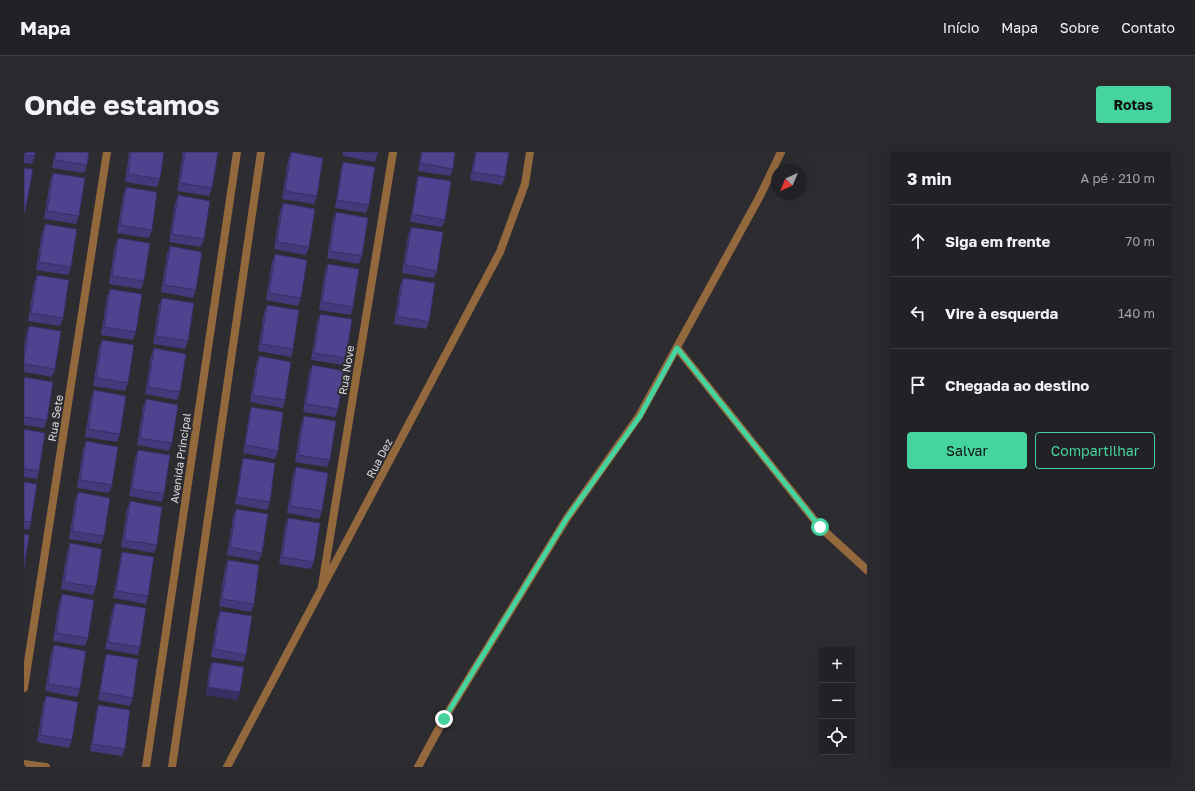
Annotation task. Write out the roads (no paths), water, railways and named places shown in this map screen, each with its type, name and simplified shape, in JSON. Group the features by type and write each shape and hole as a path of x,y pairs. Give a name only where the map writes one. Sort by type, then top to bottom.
{"street":[{"name":"Rua Sete","path":"24,688 107,152"},
{"name":"Avenida Principal","path":"146,767 237,152"},
{"path":"172,767 261,152"},
{"name":"Rua Nove","path":"321,592 393,152"},
{"name":"Rua Dez","path":"227,767 500,252 525,184 530,152"},
{"path":"418,767 444,719 567,518 640,416 760,196 781,152"},
{"path":"677,348 820,527 867,570"},
{"path":"24,764 46,767"}]}
